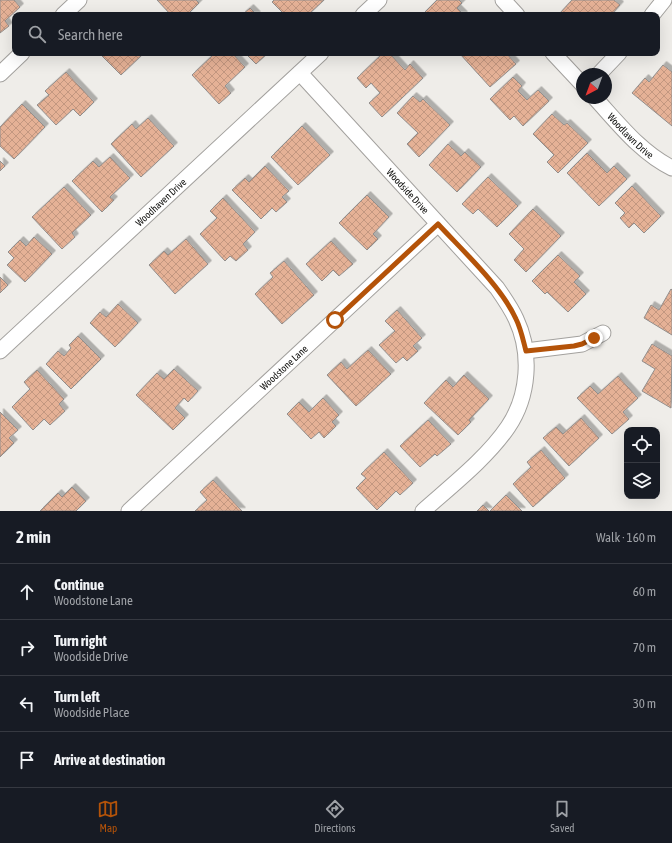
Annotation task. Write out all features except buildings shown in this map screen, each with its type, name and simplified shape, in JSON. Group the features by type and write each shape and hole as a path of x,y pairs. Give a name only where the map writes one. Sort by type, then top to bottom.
{"street":[{"path":"66,12 79,0"},
{"path":"365,12 379,0"},
{"path":"503,0 514,12"},
{"path":"654,12 664,0"},
{"path":"0,74 19,56"},
{"name":"Woodhaven Drive","path":"0,351 318,56"},
{"path":"556,56 576,78"},
{"path":"605,68 616,56"},
{"name":"Woodside Drive","path":"300,73 487,277 505,299 516,319 526,351 523,391 517,410 508,427 486,454 423,511"},
{"name":"Woodlawn Drive","path":"601,104 642,147 672,168"},
{"name":"Woodstone Lane","path":"129,511 438,224"},
{"path":"526,351 582,344 603,332"}],"route":[{"path":"335,320 438,224 487,277 505,299 516,319 526,351 574,346 588,342 594,338"}]}
